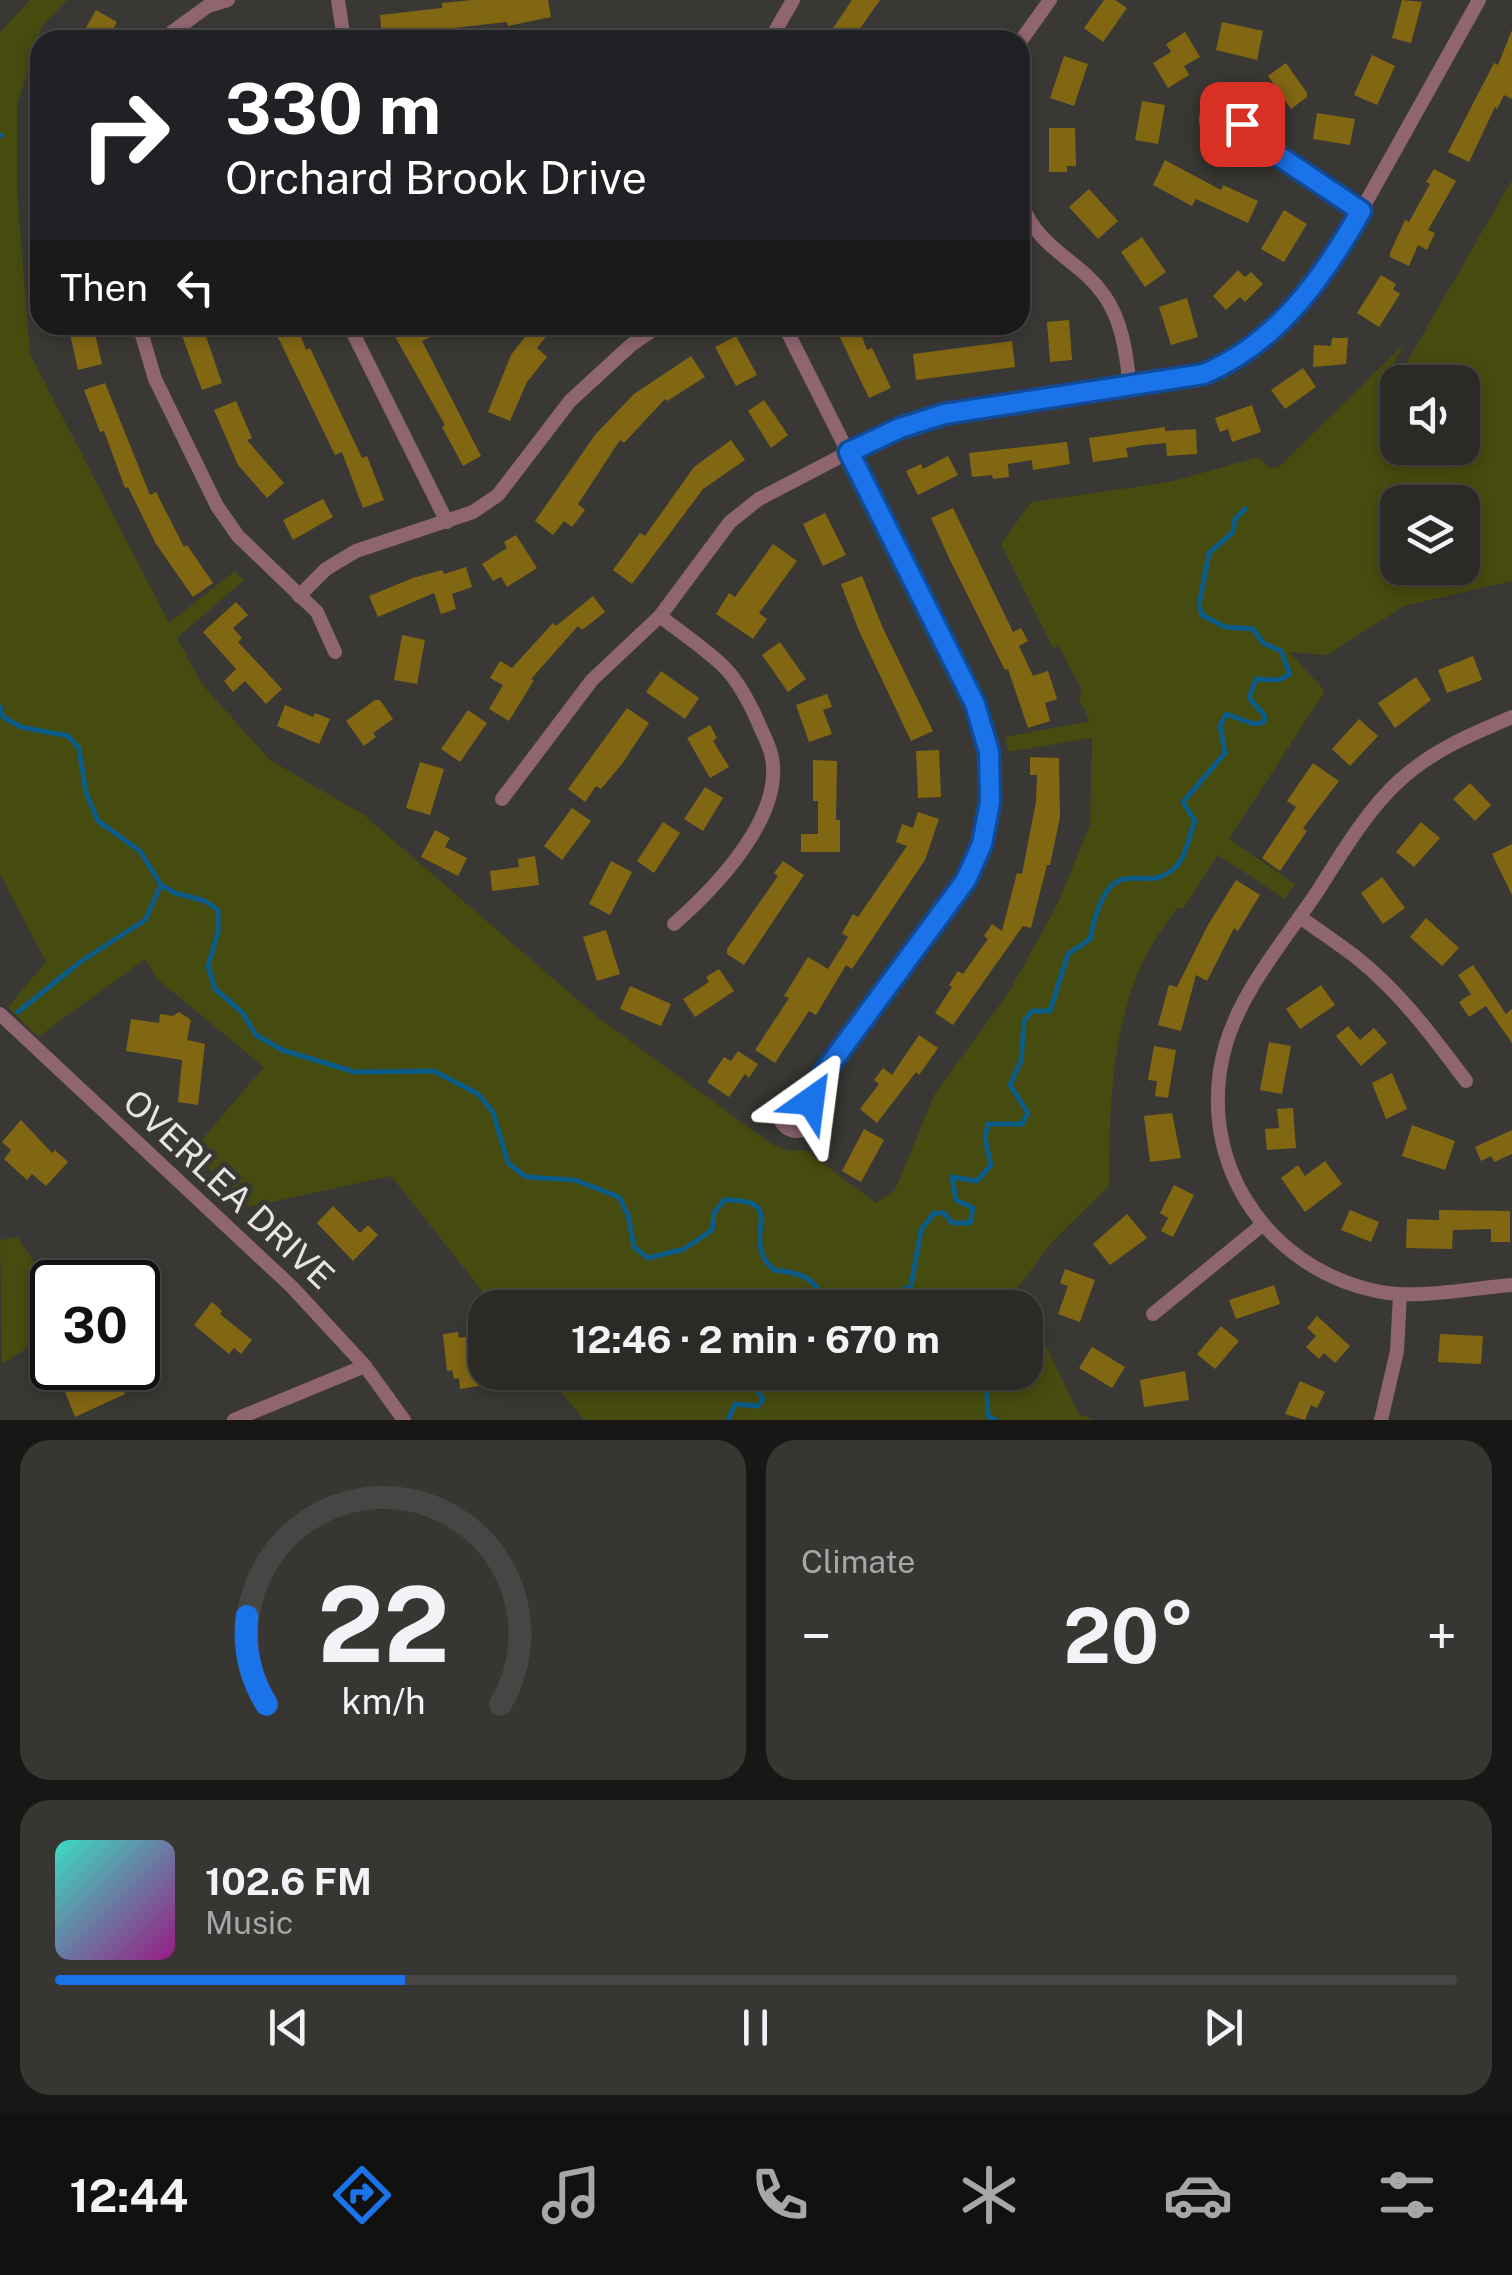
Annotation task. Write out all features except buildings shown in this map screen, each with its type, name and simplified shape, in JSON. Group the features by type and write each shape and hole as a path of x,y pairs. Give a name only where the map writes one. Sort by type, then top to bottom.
{"street":[{"path":"175,30 208,6 228,0"},
{"path":"338,0 342,30"},
{"path":"776,30 794,0"},
{"path":"1029,30 1050,0"},
{"path":"502,799 592,680 660,616 720,534 742,511 776,489 900,428 944,414 1204,374 1245,354 1318,282 1479,0"},
{"path":"1240,130 1361,211"},
{"path":"1030,220 1038,235 1090,278 1114,311 1121,329 1130,386"},
{"path":"142,335 155,379 217,506 238,536 317,612 334,652"},
{"path":"354,335 447,522"},
{"path":"299,596 326,569 356,551 473,512 498,495 570,401 646,335"},
{"path":"789,335 975,704 989,752 990,802 982,844 966,880 806,1097"},
{"path":"660,616 727,670 749,703 772,754 773,771 770,799 760,824 708,894 674,924"},
{"path":"1510,722 1452,742 1401,779 1373,808 1239,1013 1218,1076 1218,1115 1230,1169 1242,1198 1292,1252 1324,1272 1378,1292 1400,1294 1512,1285"},
{"path":"1300,917 1358,959 1392,990 1424,1024 1466,1081"},
{"name":"OVERLEA DRIVE","path":"0,1014 292,1287 366,1366 404,1420"},
{"path":"1153,1314 1262,1224"},
{"path":"1381,1420 1397,1351 1400,1294"},
{"path":"234,1420 366,1366"}],"green space":[{"path":"30,0 67,0 41,30 30,30 30,64 17,105 17,189 30,354 169,623 235,571 244,580 177,638 201,683 270,760 364,815 600,1019 773,1145 790,1151 805,1150 876,1203 895,1190 934,1095 1009,992 1058,903 1090,824 1092,738 1008,752 1005,737 1090,721 1079,699 1082,690 1058,645 1054,650 1001,544 1031,502 1170,482 1258,457 1270,468 1279,467 1380,368 1380,465 1480,465 1480,365 1405,365 1512,180 1512,581 1404,606 1327,655 1289,652 1325,691 1229,839 1295,884 1285,899 1218,855 1183,909 1177,908 1161,931 1135,981 1119,1038 1114,1067 1109,1186 1052,1242 1019,1290 482,1290 391,1176 248,1207 192,1151 264,1067 157,979 145,959 38,1037 8,1007 46,962 0,874 0,32"},
{"path":"1404,344 1393,365 1383,365"},
{"path":"17,1237 33,1260 30,1347 2,1364 0,1240"},
{"path":"1043,1340 1079,1414 1094,1420 584,1420 560,1390 1043,1390"}],"waterway":[{"path":"902,1290 911,1286 921,1230 934,1213 944,1213 952,1223 970,1223 973,1208 956,1200 952,1177 977,1181 991,1165 985,1138 988,1124 1022,1124 1028,1113 1010,1085 1021,1061 1024,1021 1032,1011 1050,1011 1068,954 1090,939 1098,908 1108,890 1129,878 1165,875 1178,864 1195,821 1183,802 1225,753 1220,726 1226,714 1254,724 1264,722 1265,716 1249,698 1256,679 1279,680 1290,674 1281,651 1263,643 1253,629 1225,627 1202,615 1199,605 1209,553 1233,532 1235,519 1245,509"},
{"path":"0,707 3,717 21,727 68,736 79,748 86,793 98,821 140,851 161,885 205,901 218,910 218,932 208,966 215,989 242,1012 256,1035 282,1050 355,1072 434,1071 478,1094 493,1112 508,1163 526,1177 575,1180 619,1197 628,1215 634,1247 648,1258 684,1249 712,1230 714,1213 724,1200 754,1204 761,1217 760,1246 765,1260 774,1270 800,1275 818,1290"},
{"path":"18,1012 80,962 145,920 161,885"},
{"path":"728,1420 735,1404 758,1406 763,1399 760,1390"},
{"path":"986,1390 988,1416 996,1420"}],"route":[{"path":"811,1101 806,1097 966,880 982,844 990,802 989,752 975,704 849,452 900,428 944,414 1180,379 1204,374 1245,354 1318,282 1361,211 1240,130 1242,124"}]}
